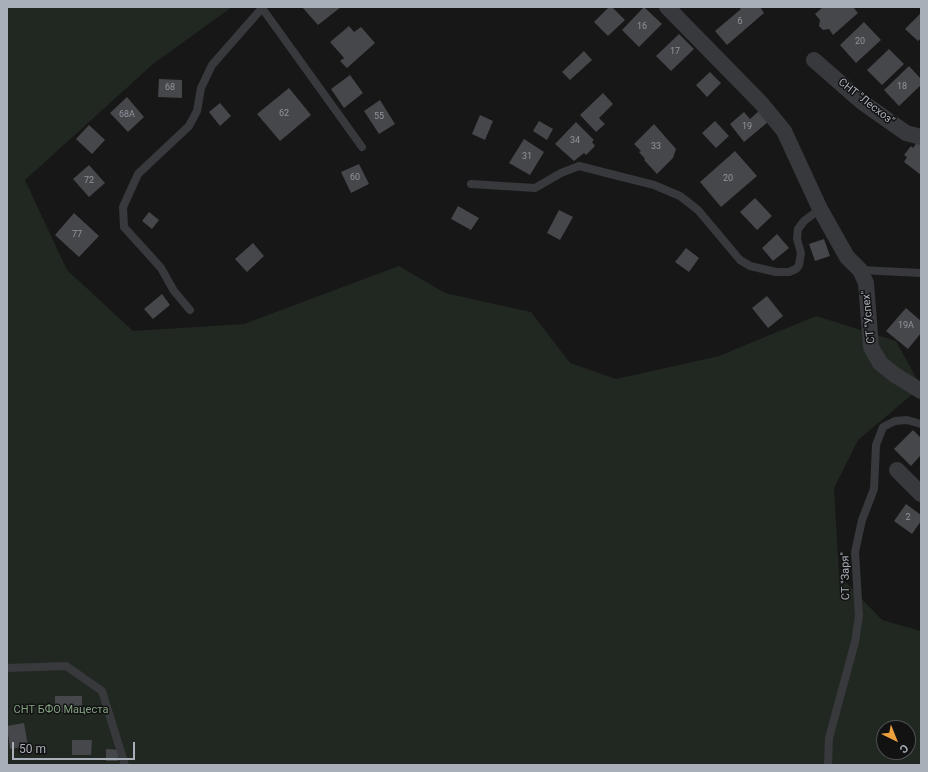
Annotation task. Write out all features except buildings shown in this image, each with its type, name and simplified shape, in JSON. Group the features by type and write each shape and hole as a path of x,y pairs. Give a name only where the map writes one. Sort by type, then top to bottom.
{"street":[{"path":"667,7 761,103 784,131 820,209 847,257 860,270"},
{"name":"СНТ \"Лесхоз\"","path":"814,60 862,102 906,133 921,137"},
{"name":"СТ \"Успех\"","path":"860,270 866,283 871,347 880,363 895,375 921,391"},
{"path":"896,470 921,494"}],"lane":[{"path":"190,310 174,291 161,268 124,227 123,207 138,174 189,126 197,111 202,88 212,65 262,8 362,147"},
{"path":"471,184 535,188 561,173 579,166 654,185 680,196 698,210 740,260 750,266 776,272 789,272 796,269 799,265 800,253 796,239 798,229 804,221 820,209"},
{"path":"860,270 921,273"},
{"name":"СТ \"Заря\"","path":"828,765 829,738 855,642 859,616 855,552 862,520 874,489 876,446 883,427 895,421 907,420 921,424"},
{"path":"7,668 66,666 102,692 125,765"}],"green space":[{"name":"СНТ БФО Мацеста","path":"7,7 232,7 153,64 25,180 67,270 133,331 244,324 399,266 445,293 531,312 570,363 616,379 719,356 816,316 896,341 921,387 858,440 834,488 839,575 882,620 921,631 921,765 7,765"}]}
